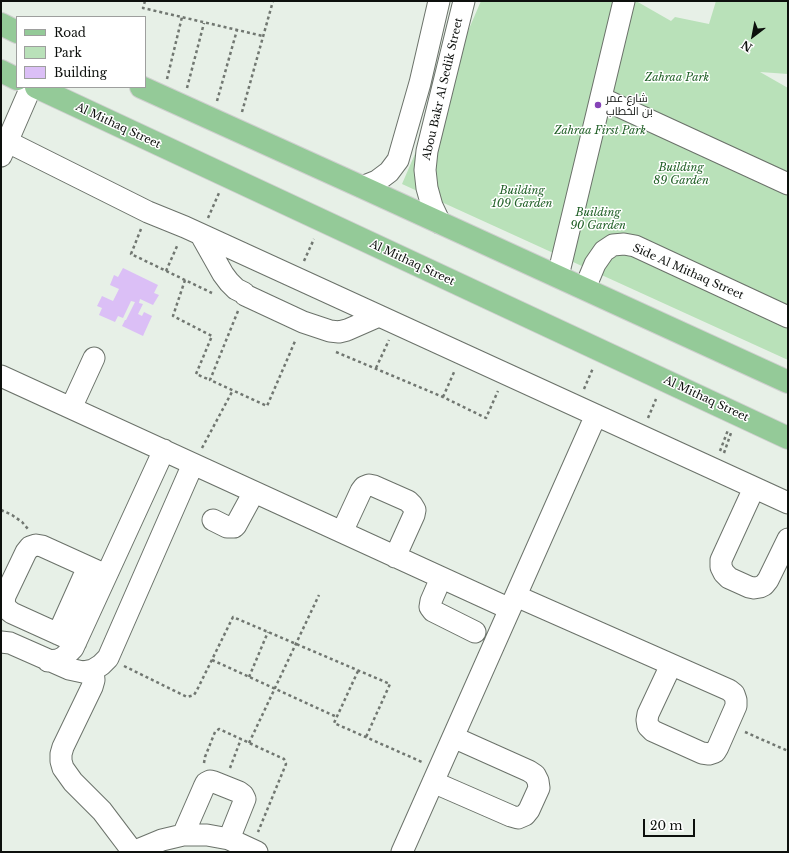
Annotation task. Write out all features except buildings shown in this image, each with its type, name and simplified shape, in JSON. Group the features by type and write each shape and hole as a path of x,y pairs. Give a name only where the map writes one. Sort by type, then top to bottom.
{"main road":[{"path":"1,24 16,32"},
{"path":"1,71 16,78"},
{"name":"Al Mithaq Street","path":"38,88 788,438"},
{"path":"143,88 585,288 788,382"}],"street":[{"path":"362,187 377,181 389,172 398,160 420,83 439,1"},
{"name":"Abou Bakr Al Sedik Street","path":"440,223 432,206 427,188 425,170 427,152 464,1"},
{"path":"558,276 624,1"},
{"path":"31,88 4,149 148,212 198,226 388,320 788,503"},
{"path":"601,98 788,184"},
{"path":"198,226 229,282 245,295 303,322 330,331 339,332 388,320"},
{"name":"Side Al Mithaq Street","path":"585,288 595,264 604,251 613,246 624,244 634,246 788,318"},
{"path":"71,408 94,358"},
{"path":"1,376 441,578 513,602 671,665 729,690 734,694 736,706 715,752 709,754 702,753 653,731 648,726 647,720 671,665"},
{"path":"402,852 596,415"},
{"path":"67,638 97,571 164,450"},
{"path":"193,464 100,664 92,687 63,747 61,761 63,768 73,782 102,811 133,852 162,840 183,835 206,835 229,839 254,850"},
{"path":"342,532 364,487 369,485 408,501 415,510 414,515 395,557"},
{"path":"754,488 721,560 721,567 724,574 729,578 749,587 760,588 768,580 788,539"},
{"path":"213,520 227,527 234,527 254,492"},
{"path":"48,661 58,660 64,657 73,648 67,638 12,613 7,609 4,603 5,596 26,552 30,547 36,545 42,546 97,571"},
{"path":"441,578 431,601 430,606 433,611 475,632"},
{"path":"1,642 10,643 69,670 83,672 100,664"},
{"path":"436,776 511,816 518,818 525,815 529,810 539,788 535,775 529,771 453,737"},
{"path":"183,835 215,784 239,792 245,799 229,839"}],"path":[{"path":"145,1 143,8 263,36"},
{"path":"237,130 273,1"},
{"path":"173,101 182,17"},
{"path":"173,101 204,23"},
{"path":"212,119 237,30"},
{"path":"166,271 212,208"},
{"path":"148,212 131,254 213,293"},
{"path":"304,261 308,253"},
{"path":"185,280 173,316 212,336 196,374 267,406 303,322"},
{"path":"210,380 245,295"},
{"path":"376,368 388,320"},
{"path":"333,350 443,397 486,418 505,374"},
{"path":"443,397 462,353"},
{"path":"583,391 587,383"},
{"path":"193,464 233,390"},
{"path":"647,420 651,412"},
{"path":"1,510 22,522 31,533 36,545"},
{"path":"249,743 319,595"},
{"path":"100,664 187,697 194,696 234,618 390,684 366,737"},
{"path":"249,677 268,632"},
{"path":"212,660 337,717"},
{"path":"358,671 334,723 366,737 436,776"},
{"path":"728,724 788,751"},
{"path":"241,739 215,784 204,774 204,761 215,732 219,730 222,730 284,759 286,761 254,850"}],"green space":[{"name":"Zahraa First Park","path":"481,1 636,1 671,21 675,17 709,24 716,1 788,1 788,74 760,72 788,88 788,360 402,184"}],"place":[{"name":"شارع عمر بن الخطاب","path":"598,105"}],"park label":[{"name":"Zahraa Park","path":"677,78"},
{"name":"Building 89 Garden","path":"681,174"},
{"name":"Building 109 Garden","path":"522,197"},
{"name":"Building 90 Garden","path":"598,219"}]}
